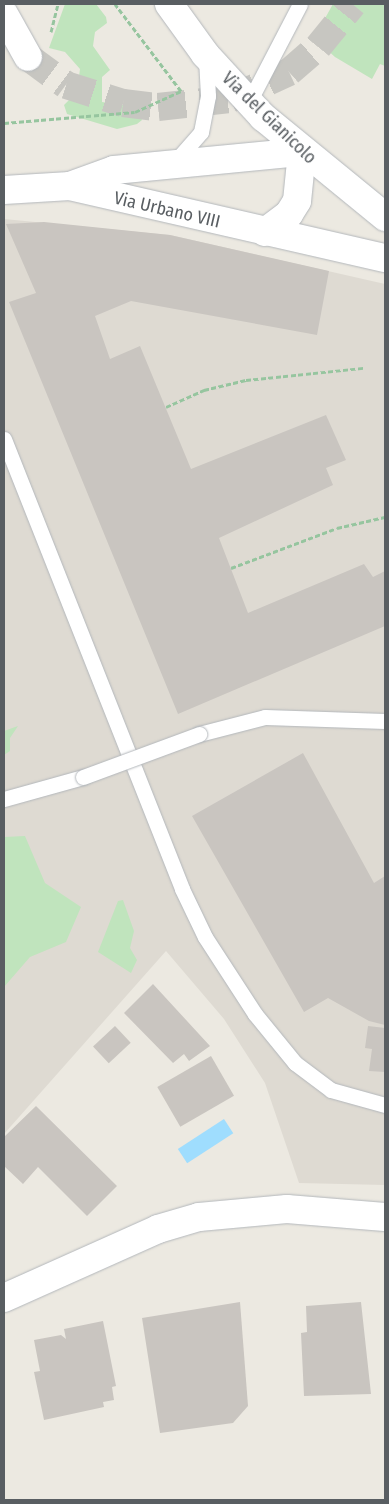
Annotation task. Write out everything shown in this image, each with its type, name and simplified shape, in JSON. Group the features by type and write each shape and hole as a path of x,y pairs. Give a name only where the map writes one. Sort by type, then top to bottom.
{"street":[{"name":"Via del Gianicolo","path":"168,4 205,54 249,102 302,152 385,217"},
{"path":"4,14 28,57"},
{"path":"265,232 289,214 297,201 302,152"},
{"name":"Via Urbano VIII","path":"4,190 70,186 114,170 302,152"},
{"name":"Via Urbano VIII","path":"70,186 385,258"},
{"path":"4,1298 151,1232 199,1217 287,1209 385,1217"}],"lane":[{"path":"249,102 300,4"},
{"path":"174,164 201,132 208,96 205,54"},
{"path":"4,439 182,889 205,937 255,1014 295,1063 331,1090 385,1105"},
{"path":"4,799 84,777 199,734 265,717 385,721"}],"path":[{"path":"4,124 135,112 181,92 115,4"},
{"path":"166,407 204,390 246,380 363,368"},
{"path":"231,568 338,528 385,517"}],"shaded area":[{"path":"4,219 170,235 385,284 385,1185 299,1183 265,1083 224,1019 166,951 4,1134"}],"green space":[{"path":"65,4 96,4 106,17 107,23 95,32 93,46 110,70 102,77 102,102 136,107 142,120 137,124 117,129 67,114 64,105 77,92 80,69 65,52 49,48"},
{"path":"333,4 385,4 385,66 380,64 372,79 335,57 314,38"},
{"path":"18,726 10,738 10,751 4,755 4,731"},
{"path":"25,836 45,883 81,907 66,942 30,957 4,987 4,837"},
{"path":"123,900 134,931 130,948 137,960 131,973 98,952 118,901"}],"water":[{"path":"224,1119 233,1133 187,1163 178,1149"}],"building":[{"path":"44,222 170,235 329,271 317,335 131,301 95,316 110,359 140,346 191,469 326,415 346,460 326,468 333,485 219,538 248,613 364,564 373,577 385,571 385,626 178,714 9,302 36,293 6,224"},
{"path":"303,753 374,883 385,876 385,1025 369,1021 328,998 304,1012 192,816"},
{"path":"153,984 210,1046 189,1061 184,1054 173,1063 124,1013"},
{"path":"115,1026 131,1043 109,1063 93,1046"},
{"path":"368,1026 385,1028 385,1072 369,1071 372,1049 365,1048"},
{"path":"211,1056 234,1096 180,1127 157,1087"},
{"path":"36,1106 117,1186 87,1216 38,1167 23,1184 4,1166 4,1137"},
{"path":"240,1302 248,1406 233,1423 160,1433 142,1318"},
{"path":"361,1302 371,1394 304,1396 301,1333 307,1332 306,1306"},
{"path":"103,1321 116,1386 112,1387 114,1400 103,1402 104,1407 44,1420 34,1372 40,1371 34,1340 61,1335 66,1339 64,1329"}],"tunnel":[{"path":"28,57 66,85 123,103 158,107 230,99 289,72 318,47 353,4"}]}
